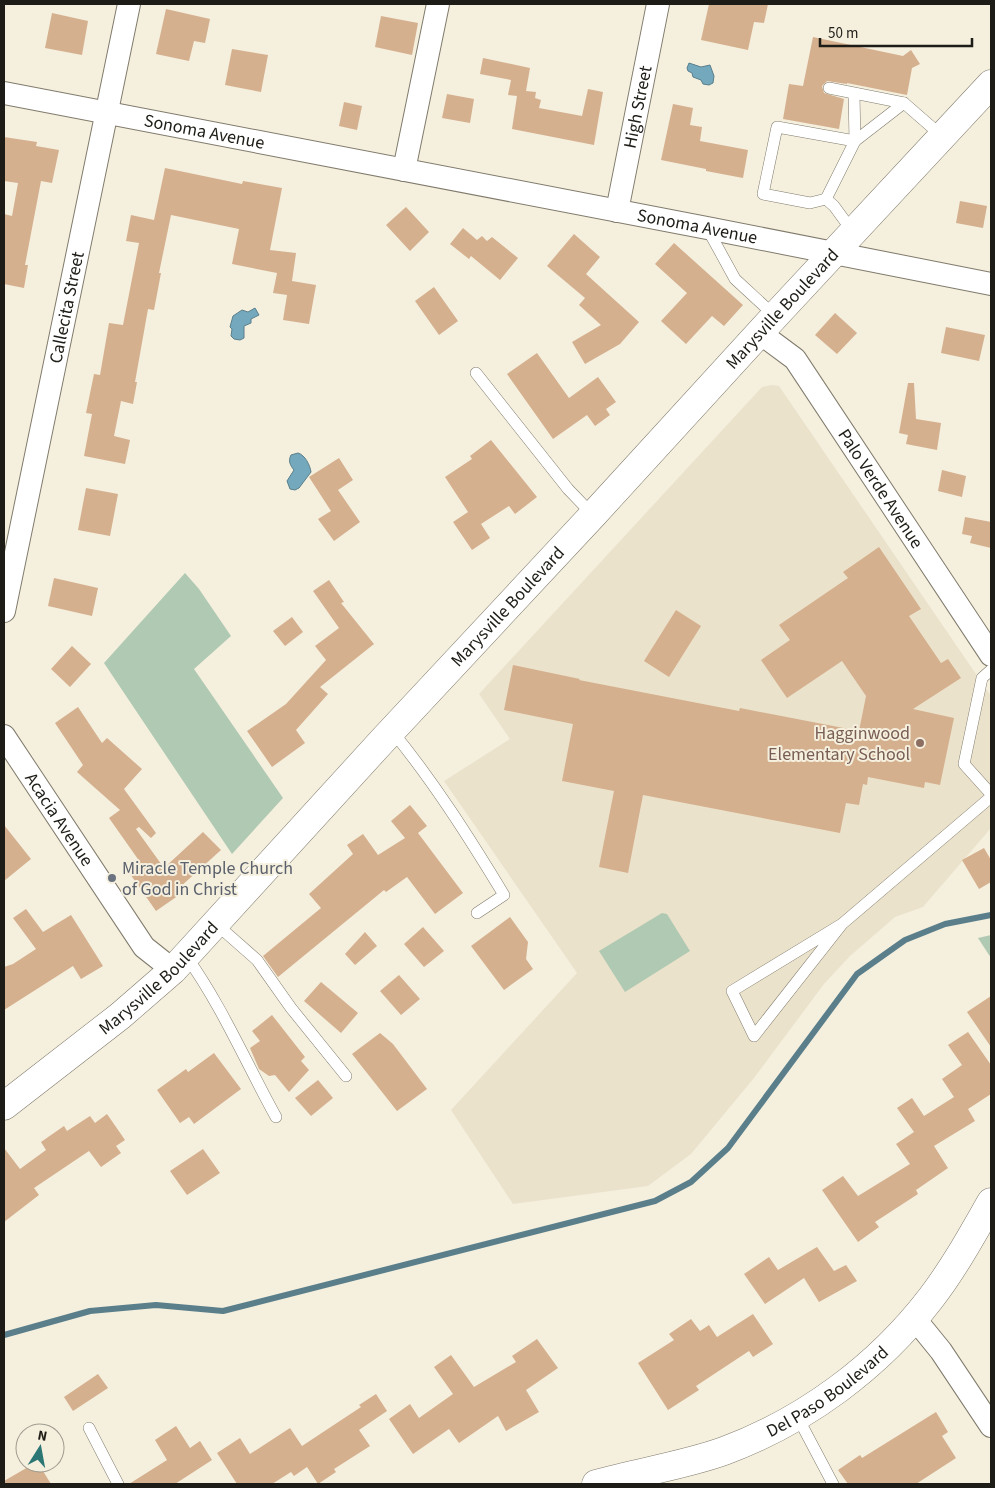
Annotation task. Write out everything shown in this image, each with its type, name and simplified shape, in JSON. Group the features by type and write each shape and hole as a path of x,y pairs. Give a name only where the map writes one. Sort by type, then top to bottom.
{"main road":[{"name":"Marysville Boulevard","path":"4,1106 120,1016 179,963 767,324 991,84"},
{"name":"Del Paso Boulevard","path":"599,1484 721,1452 765,1434 798,1416 851,1379 890,1344 915,1318 950,1270 991,1202"}],"street":[{"name":"Callecita Street","path":"4,611 129,4"},
{"path":"404,170 438,4"},
{"name":"High Street","path":"617,210 658,4"},
{"name":"Sonoma Avenue","path":"4,93 617,210 991,284"},
{"name":"Palo Verde Avenue","path":"767,324 795,359 991,655"},
{"name":"Acacia Avenue","path":"4,736 144,947 179,963"},
{"path":"915,1318 941,1351 991,1426"}],"lane":[{"path":"829,88 904,103 943,137"},
{"path":"854,94 855,141"},
{"path":"855,141 777,127 763,194 810,203 826,199 855,141 904,103"},
{"path":"826,199 834,206 853,232"},
{"path":"707,228 735,279 767,324"},
{"path":"476,373 568,489 593,515"},
{"path":"842,924 754,1036 732,991 842,924 991,796 964,764 982,678 991,670"},
{"path":"392,731 412,756 468,836 504,895 477,913"},
{"path":"215,923 257,960 291,1008 346,1076"},
{"path":"179,963 204,982 276,1117"},
{"path":"798,1416 833,1484"},
{"path":"89,1428 118,1484"}],"shaded area":[{"path":"779,386 991,696 991,828 923,907 895,917 850,956 824,984 754,1078 691,1154 648,1186 513,1204 451,1110 577,973 444,781 510,739 479,694 762,387"}],"green space":[{"path":"185,573 199,589 231,636 194,669 283,798 232,854 104,663"},
{"path":"662,913 667,914 690,951 625,992 599,951"},
{"path":"991,935 991,958 978,938"}],"water":[{"path":"689,63 701,67 710,65 714,76 713,83 709,85 703,84 701,80 693,77 687,68"},
{"path":"255,308 259,315 251,319 251,323 244,326 244,338 240,340 234,339 231,336 232,329 230,327 233,316 242,310 248,312"},
{"path":"298,453 307,461 311,472 299,488 295,490 290,489 287,481 294,470 290,463 290,457"}],"building":[{"path":"709,4 768,4 764,23 754,22 748,50 701,40"},
{"path":"166,9 210,19 205,43 194,41 189,61 156,54"},
{"path":"52,13 88,21 82,55 45,48"},
{"path":"381,16 418,23 412,55 375,47"},
{"path":"813,37 903,56 911,50 920,64 912,68 907,95 827,81 822,86 824,93 844,99 839,129 783,119 789,84 803,86"},
{"path":"232,49 268,55 261,92 225,85"},
{"path":"483,58 530,68 526,91 536,92 535,98 541,100 539,108 582,116 588,89 603,92 594,145 512,129 517,96 508,95 511,80 480,74"},
{"path":"447,94 474,99 470,123 442,118"},
{"path":"344,102 362,106 357,130 339,126"},
{"path":"673,104 693,108 690,125 702,127 700,141 748,150 743,178 661,160"},
{"path":"4,137 37,142 36,146 59,150 52,183 41,181 25,265 28,265 24,288 4,284 4,214 12,216 18,183 4,181"},
{"path":"165,168 242,184 243,181 282,188 270,250 296,253 292,281 316,285 309,324 283,320 287,295 273,293 277,273 232,264 239,229 171,215 159,273 161,273 154,310 148,309 133,404 121,401 114,436 130,440 125,464 84,456 92,414 86,413 94,374 100,375 109,323 123,325 139,243 126,241 131,215 154,220"},
{"path":"960,201 987,206 983,228 956,223"},
{"path":"406,207 429,232 410,251 386,225"},
{"path":"463,228 477,240 482,236 487,241 492,237 518,258 500,280 471,256 469,259 450,244"},
{"path":"574,234 600,257 586,274 639,322 620,344 585,364 572,342 601,325 579,305 585,298 547,266"},
{"path":"674,243 743,305 724,326 712,316 686,344 661,321 687,293 655,264"},
{"path":"434,287 458,321 439,335 415,301"},
{"path":"835,313 857,333 837,354 815,335"},
{"path":"946,327 985,335 979,361 941,353"},
{"path":"537,353 569,398 598,377 616,402 606,409 610,415 595,426 587,415 553,439 507,374"},
{"path":"908,383 914,383 916,419 941,423 937,450 906,444 908,435 899,433"},
{"path":"491,440 537,497 515,514 509,506 481,524 490,538 472,550 453,522 468,512 445,477 472,459 470,456"},
{"path":"339,458 353,480 338,490 360,522 334,541 318,519 331,511 309,477"},
{"path":"942,470 966,476 962,497 938,491"},
{"path":"86,488 118,494 110,536 78,530"},
{"path":"965,517 991,522 991,548 970,543 972,536 962,534"},
{"path":"879,547 921,609 909,616 941,663 948,659 961,678 913,709 954,718 940,785 925,782 924,788 868,777 867,785 863,784 859,805 846,803 840,833 643,795 628,873 599,867 614,791 562,781 573,724 504,710 513,665 579,680 739,711 740,708 859,731 866,696 842,661 787,698 761,660 790,640 779,625 848,578 843,572"},
{"path":"54,578 98,588 92,616 48,606"},
{"path":"329,580 344,602 341,603 374,644 320,687 328,694 296,730 305,743 272,767 247,731 286,704 326,660 315,646 339,628 313,591"},
{"path":"676,610 701,626 669,677 644,661"},
{"path":"292,617 303,632 285,646 273,631"},
{"path":"72,646 91,664 70,687 51,669"},
{"path":"78,707 102,743 107,738 142,769 124,789 156,833 151,838 139,827 136,829 164,868 203,832 221,850 179,888 182,893 156,911 128,871 140,862 109,818 120,810 77,772 83,765 55,723"},
{"path":"410,805 427,826 418,833 463,893 435,914 407,877 386,892 384,890 278,977 263,956 321,908 309,894 353,854 347,845 363,834 378,855 405,838 391,821"},
{"path":"4,825 31,859 4,881"},
{"path":"984,848 991,860 991,882 979,889 962,860"},
{"path":"26,909 43,932 71,915 103,966 81,979 73,966 4,1010 4,967 13,964 36,949 13,918"},
{"path":"510,917 528,942 526,959 533,969 504,990 471,946"},
{"path":"423,927 444,951 424,967 404,944"},
{"path":"365,932 377,946 355,965 345,954"},
{"path":"399,975 420,999 401,1015 380,991"},
{"path":"321,982 358,1013 341,1033 304,1001"},
{"path":"991,996 991,1047 967,1012"},
{"path":"272,1015 305,1057 301,1061 309,1070 289,1092 275,1075 269,1076 259,1069 250,1048 260,1041 252,1031"},
{"path":"968,1032 991,1065 991,1094 968,1109 975,1121 934,1146 948,1168 916,1190 918,1194 875,1222 879,1227 858,1242 822,1190 843,1176 858,1196 910,1164 896,1144 914,1132 897,1108 912,1098 924,1116 954,1097 942,1079 962,1065 948,1045"},
{"path":"380,1033 393,1044 427,1089 397,1111 352,1054"},
{"path":"214,1053 241,1089 194,1124 189,1117 180,1123 157,1090 186,1069 188,1072"},
{"path":"318,1080 333,1098 311,1116 295,1098"},
{"path":"107,1114 125,1140 116,1146 121,1153 101,1167 89,1151 34,1188 39,1195 4,1222 4,1148 20,1169 46,1150 41,1142 64,1126 67,1131 90,1116 95,1123"},
{"path":"203,1149 220,1173 187,1195 170,1171"},
{"path":"817,1247 834,1271 846,1265 857,1281 819,1302 804,1278 765,1304 744,1274 769,1257 778,1270"},
{"path":"753,1314 773,1344 753,1357 749,1351 696,1386 699,1390 668,1410 638,1363 674,1340 669,1334 691,1319 700,1331 709,1325 717,1337"},
{"path":"537,1339 558,1368 526,1390 539,1412 506,1431 498,1416 459,1443 449,1429 413,1454 389,1419 410,1404 419,1418 453,1394 434,1367 451,1355 474,1387 516,1362 512,1356"},
{"path":"98,1374 108,1388 73,1411 64,1397"},
{"path":"376,1394 387,1411 359,1430 370,1446 334,1469 336,1472 318,1484 307,1467 294,1476 291,1472 272,1484 237,1484 217,1453 240,1438 250,1454 290,1428 302,1446 361,1407 359,1405"},
{"path":"936,1412 948,1432 942,1436 956,1458 916,1484 848,1484 838,1470 860,1455 862,1458"},
{"path":"176,1426 190,1448 200,1441 212,1460 175,1484 129,1484 167,1460 155,1440"},
{"path":"18,1473 44,1473 51,1484 4,1484 4,1481"}],"waterway":[{"path":"4,1335 90,1311 156,1305 223,1311 655,1201 691,1182 728,1148 857,974 905,940 945,924 991,915"}],"place":[{"name":"Hagginwood Elementary School","path":"920,743"},
{"name":"Miracle Temple Church of God in Christ","path":"112,878"}]}
